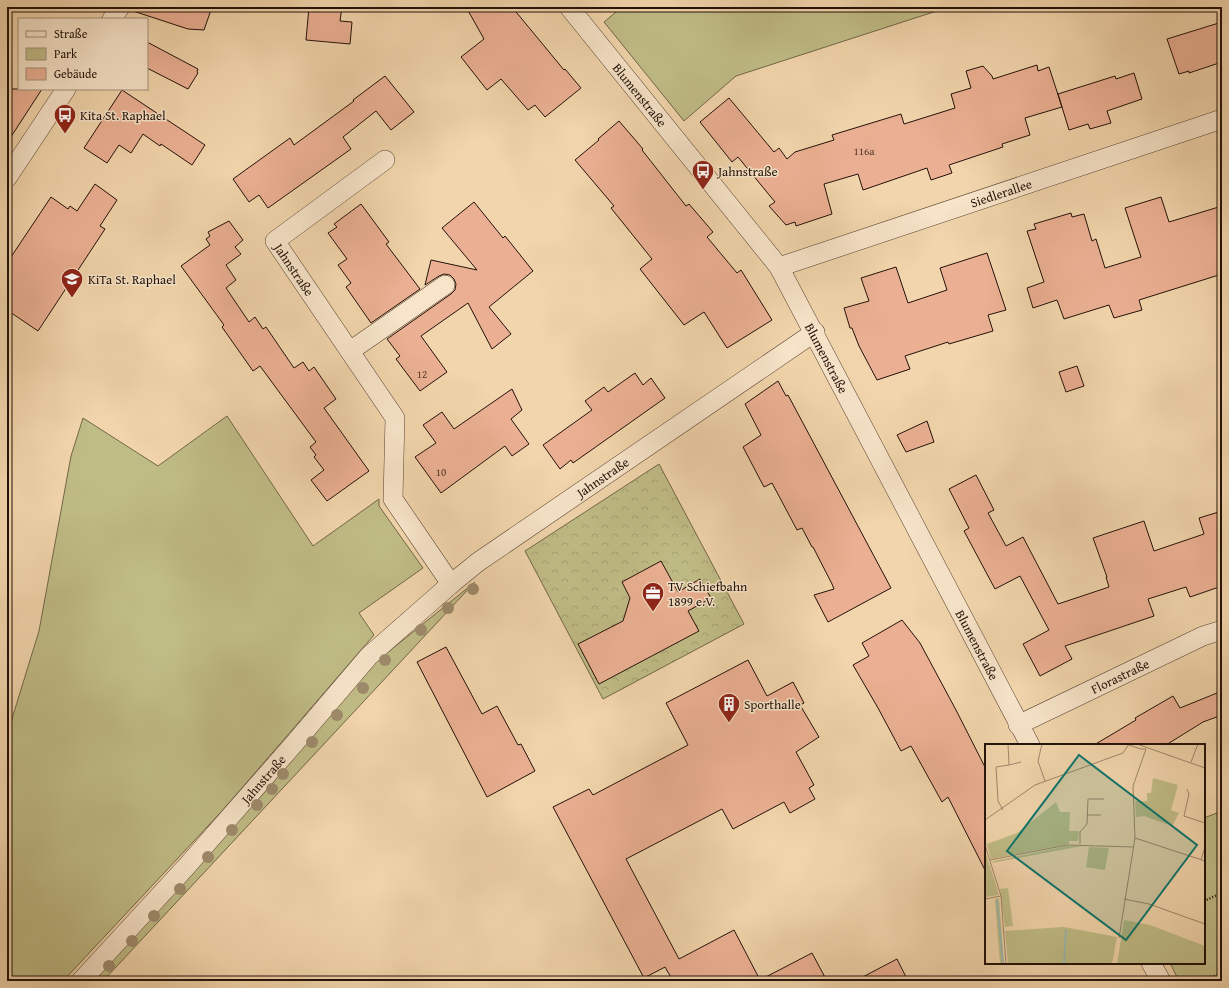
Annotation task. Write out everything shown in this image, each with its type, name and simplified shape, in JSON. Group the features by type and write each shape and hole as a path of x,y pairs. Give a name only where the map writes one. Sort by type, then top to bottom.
{"street":[{"path":"113,18 120,7"},
{"name":"Blumenstraße","path":"568,7 780,267 1018,725 1029,744"},
{"path":"7,178 65,90"},
{"name":"Siedlerallee","path":"780,267 1222,119"},
{"name":"Jahnstraße","path":"385,160 275,241 396,418 393,499 451,584"},
{"path":"350,351 445,285"},
{"name":"Jahnstraße","path":"81,981 186,867 369,656 478,562 815,332"},
{"name":"Florastraße","path":"1018,725 1203,636 1222,630"},
{"path":"1152,964 1161,981"}],"path":[{"path":"1205,900 1222,892"},
{"path":"1203,981 1222,972"}],"green space":[{"path":"622,7 949,7 736,76 684,121 604,22"},
{"path":"227,416 313,546 379,499 379,506 423,568 359,613 374,635 222,811 63,981 7,981 7,735 39,631 71,456 83,418 158,466"},
{"path":"659,464 744,624 603,699 525,551"},
{"path":"475,582 103,981 89,981 372,665"},
{"path":"1222,811 1222,981 1179,981 1170,964 1205,964 1205,818"}],"building":[{"path":"134,7 212,7 204,30 188,29 133,11"},
{"path":"309,7 342,7 340,21 352,22 350,44 306,40"},
{"path":"466,7 512,7 564,70 565,69 581,88 545,117 535,105 528,110 501,79 487,90 461,57 484,39"},
{"path":"1222,22 1222,62 1189,73 1189,71 1179,74 1167,39"},
{"path":"148,43 198,69 198,73 188,89 148,69"},
{"path":"1037,65 1038,71 1049,67 1062,107 1025,118 1030,135 1002,144 1003,147 949,165 952,173 931,180 927,168 863,190 858,174 824,184 832,214 796,226 795,222 786,225 769,206 775,202 738,157 732,162 700,122 729,98 774,152 779,148 787,159 795,152 834,140 832,135 901,114 904,124 955,108 951,94 971,88 966,71 983,66 993,79"},
{"path":"1134,73 1142,99 1107,111 1111,123 1090,129 1088,124 1069,130 1058,94 1115,76 1116,79"},
{"path":"385,76 414,112 391,130 376,111 343,137 351,149 268,208 259,195 249,202 233,179 290,138 294,145"},
{"path":"7,89 41,90 7,143"},
{"path":"122,90 205,145 192,165 143,134 131,153 119,145 107,163 84,148"},
{"path":"619,121 643,149 642,150 686,206 689,204 713,232 707,237 737,273 741,270 772,320 727,348 704,312 684,325 640,269 652,259 611,208 614,206 575,160"},
{"path":"95,184 117,200 100,226 105,229 38,331 7,310 7,263 51,197 68,209 70,206 77,211"},
{"path":"1161,197 1169,222 1222,206 1222,274 1139,300 1142,310 1114,318 1109,305 1064,319 1057,300 1033,308 1027,288 1044,282 1027,231 1036,229 1034,224 1071,213 1072,217 1084,214 1092,241 1096,239 1105,268 1141,257 1125,208"},
{"path":"474,202 503,238 505,236 533,271 489,307 511,334 492,349 468,303 421,336 447,372 420,391 396,359 400,356 387,339 455,290 456,284 454,279 450,275 444,274 425,285 431,260 477,270 442,228"},
{"path":"361,204 389,242 386,244 420,289 371,323 346,287 351,283 338,265 347,259 328,233 337,227 334,224"},
{"path":"229,221 243,240 235,247 241,254 226,265 236,280 226,288 249,322 255,317 263,329 266,327 294,368 303,362 309,371 314,367 336,399 324,408 369,471 327,501 311,480 324,470 314,457 316,455 310,447 316,442 260,366 253,371 222,327 224,325 181,266 210,245 206,239 210,236 208,232"},
{"path":"987,253 1006,310 988,315 993,331 949,344 948,342 905,356 910,369 877,380 859,346 852,328 850,328 844,308 869,301 861,278 896,267 908,303 947,290 940,268"},
{"path":"1077,366 1084,386 1066,392 1059,372"},
{"path":"635,373 643,385 651,378 665,398 573,463 571,460 560,469 543,445 592,410 585,401 604,387 608,392"},
{"path":"778,381 786,396 788,395 891,588 828,622 814,595 834,589 832,584 802,528 797,530 772,483 764,487 743,447 761,435 745,404"},
{"path":"512,389 522,410 511,419 529,444 512,456 505,446 441,493 415,457 436,443 423,425 442,412 454,429"},
{"path":"927,421 934,442 906,452 897,435"},
{"path":"976,475 994,510 988,513 1006,546 1023,537 1058,604 1109,587 1107,577 1093,538 1144,521 1154,551 1204,534 1199,518 1222,511 1222,586 1190,597 1186,587 1148,599 1154,616 1065,646 1072,659 1040,676 1023,644 1049,630 1020,576 995,589 964,531 969,528 949,489"},
{"path":"661,561 678,592 700,579 711,598 688,611 699,631 599,684 578,644 623,621 630,598 622,582"},
{"path":"902,620 920,643 985,767 985,870 948,797 942,802 911,746 901,751 853,665 869,656 862,643"},
{"path":"446,647 482,714 497,706 518,745 521,744 535,771 487,797 417,662"},
{"path":"748,660 767,696 793,682 804,703 800,705 819,737 796,752 814,785 809,788 815,799 790,813 784,802 733,829 722,809 626,859 679,959 734,930 760,980 812,953 827,981 673,981 665,967 644,978 553,807 589,789 593,795 688,745 666,703"},
{"path":"1222,691 1222,715 1203,722 1168,744 1096,744 1136,720 1135,718 1173,696 1180,708"},
{"path":"897,959 908,981 855,981"}],"place":[{"name":"Kita St. Raphael","path":"65,134"},
{"name":"Jahnstraße","path":"703,190"},
{"name":"KiTa St. Raphael","path":"72,298"},
{"name":"TV Schiefbahn 1899 e.V.","path":"653,612"},
{"name":"Sporthalle","path":"729,724"}]}
